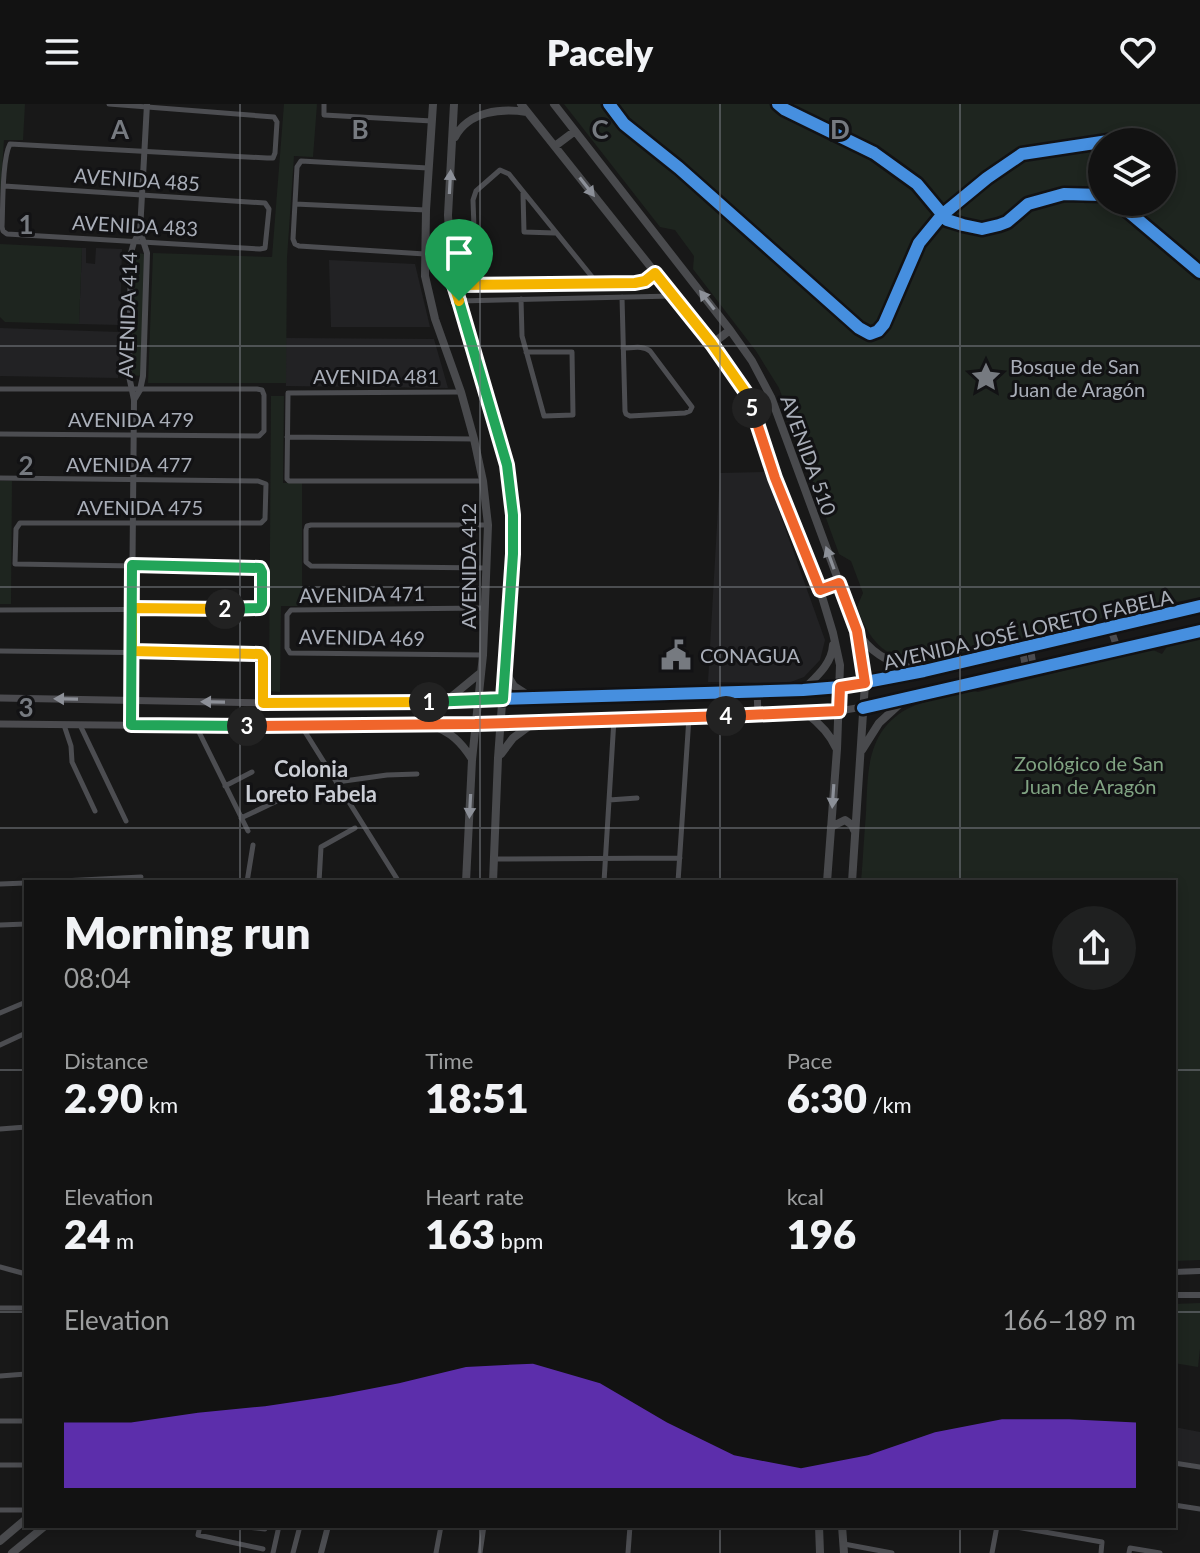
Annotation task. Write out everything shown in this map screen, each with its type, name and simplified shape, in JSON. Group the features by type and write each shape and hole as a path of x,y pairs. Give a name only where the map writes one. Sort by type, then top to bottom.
{"main road":[{"name":"AVENIDA 412","path":"433,104 425,276 435,319 474,439 488,525 483,655 472,760 466,880"},
{"name":"AVENIDA 412","path":"454,104 448,239 454,285 507,465 513,515 493,880"},
{"name":"AVENIDA 510","path":"521,104 712,344 749,397 775,478 820,590 840,665 827,880"},
{"name":"AVENIDA 510","path":"554,104 730,330 752,361 771,397 857,631 865,683 852,880"},
{"path":"452,141 459,129 481,115 511,110 528,112"},
{"path":"555,146 575,131"},
{"path":"712,344 730,330"},
{"path":"820,590 839,583"},
{"name":"AVENIDA JOSÉ LORETO FABELA","path":"0,698 263,703 445,702 803,690 840,687 924,671 1200,606"},
{"path":"1110,627 1118,650"},
{"path":"857,631 868,647 884,659 924,671"},
{"name":"AVENIDA JOSÉ LORETO FABELA","path":"0,724 302,727 839,711 904,700 1200,631"},
{"path":"803,690 825,667 832,653 833,633"},
{"path":"1034,670 1031,653 1036,644"},
{"path":"1020,673 1025,664 1022,648"},
{"path":"505,670 514,686 534,699"},
{"path":"445,702 479,673"},
{"path":"757,691 758,714"},
{"path":"860,754 879,723 904,700"},
{"path":"806,713 832,739 837,749"},
{"path":"498,758 513,738 536,721"},
{"path":"431,725 458,739 472,760"},
{"path":"831,827 845,820 855,831"},
{"path":"0,1541 24,1521"},
{"path":"12,1553 43,1528"},
{"path":"819,1528 820,1553"},
{"path":"842,1528 844,1550"}],"street":[{"path":"4,186 8,145 12,144 273,158 275,153 276,118 109,104"},
{"path":"324,104 324,115 432,121"},
{"name":"AVENIDA 414","path":"134,400 143,376 147,253 140,231 147,106"},
{"path":"425,254 299,246 293,239 299,162 429,168"},
{"path":"476,285 474,195 500,170 509,174 597,283"},
{"name":"AVENIDA 485","path":"4,186 265,203 265,248"},
{"name":"AVENIDA 483","path":"4,186 3,231 7,234 265,248"},
{"path":"523,191 524,232 556,233"},
{"path":"295,204 426,210"},
{"name":"AVENIDA 414","path":"131,725 134,400 129,376 129,352 131,253 140,231"},
{"path":"454,285 635,283 645,281 655,273"},
{"path":"459,301 673,296"},
{"path":"622,297 623,348 626,414 690,411 692,407 646,348 623,348"},
{"path":"521,299 522,336 526,352 544,416 570,416 575,413 573,355 569,351 526,352"},
{"path":"0,389 140,390"},
{"name":"AVENIDA 479","path":"0,434 262,434 262,390 140,390"},
{"name":"AVENIDA 481","path":"287,437 287,395 291,393 461,392"},
{"path":"474,439 287,437 287,480 483,481"},
{"name":"AVENIDA 477","path":"0,478 258,481 266,484 263,523"},
{"name":"AVENIDA 475","path":"132,565 15,564 17,524 263,523"},
{"path":"487,568 311,566 307,564 307,526 488,525"},
{"path":"0,610 260,608 262,604 260,568 132,565"},
{"name":"AVENIDA 471","path":"288,652 288,612 485,608"},
{"path":"0,651 262,655 263,703"},
{"name":"AVENIDA 469","path":"288,652 483,655"},
{"path":"678,880 689,717"},
{"path":"604,880 614,719"},
{"path":"64,725 71,746 72,762 95,811"},
{"path":"80,725 126,821"},
{"path":"196,726 248,831"},
{"path":"302,727 398,880"},
{"path":"225,786 252,772"},
{"path":"337,782 417,774"},
{"path":"609,800 637,798"},
{"path":"241,818 277,801"},
{"path":"319,880 321,847 355,828"},
{"path":"247,880 253,845"},
{"path":"493,859 680,858"},
{"path":"94,880 141,877"},
{"path":"0,884 24,883"},
{"path":"0,925 24,924"},
{"path":"0,1013 24,1003"},
{"path":"0,1045 24,1034"},
{"path":"0,1129 24,1127"},
{"path":"0,1267 24,1273"},
{"path":"1176,1272 1200,1271"},
{"path":"1176,1295 1200,1295"},
{"path":"0,1308 24,1308"},
{"path":"0,1376 24,1374"},
{"path":"0,1421 24,1421"},
{"path":"1176,1463 1200,1467"},
{"path":"0,1465 24,1465"},
{"path":"1176,1505 1200,1509"},
{"path":"0,1510 24,1510"},
{"path":"200,1528 198,1535 263,1549"},
{"path":"273,1553 279,1528"},
{"path":"293,1553 299,1528"},
{"path":"321,1553 327,1528"},
{"path":"436,1553 441,1528"},
{"path":"480,1553 482,1528"},
{"path":"628,1553 630,1528"},
{"path":"992,1553 997,1528"},
{"path":"1022,1528 1102,1542 1101,1553"},
{"path":"844,1550 892,1553"},
{"path":"1129,1550 1160,1553"}],"shaded area":[{"path":"82,248 86,248 86,263 95,264 96,248 122,249 120,325 79,324"},
{"path":"329,260 415,264 430,327 331,327"},
{"path":"0,328 120,332 118,378 0,376"},
{"path":"286,338 434,339 448,388 286,386"},
{"path":"765,472 825,640 820,660 804,677 788,683 708,682 720,473"},
{"path":"1176,1427 1200,1432 1200,1465 1176,1461"}],"green space":[{"path":"0,104 25,104 23,140 4,140 0,197"},
{"path":"284,104 317,104 313,157 294,156 287,258 286,383 148,383 153,253 272,257"},
{"name":"Bosque de San Juan de Aragón","path":"564,104 1200,104 1200,597 919,663 887,651 872,638 857,607 863,593 851,561 839,554 779,388 756,351 693,269 694,256 675,230 660,227"},
{"path":"0,244 82,248 79,324 5,322 0,317"},
{"path":"135,253 146,254 142,376 129,375"},
{"path":"271,396 284,396 283,483 302,483 302,606 281,606 280,692 269,691"},
{"path":"0,481 12,481 11,604 0,604"},
{"name":"Zoológico de San Juan de Aragón","path":"1200,638 1200,1260 1176,1261 1176,880 861,880 869,768 877,741 894,718 907,709 931,700 978,692 1151,649 1162,654 1168,645"},
{"path":"1200,1303 1198,1367 1176,1363 1176,1304"}],"cycle path":[{"path":"609,104 624,124 679,168 859,328 870,334 884,324 919,243 942,215 1022,154 1088,144"},
{"path":"778,104 874,153 917,184 947,220 963,225 982,229 999,225 1028,204 1064,194 1088,195"},
{"path":"1134,216 1200,272"},
{"path":"503,699 840,687 924,671 1200,606"},
{"path":"863,708 1200,631"}],"place":[{"name":"Bosque de San Juan de Aragón","path":"986,377"},
{"name":"CONAGUA","path":"676,655"}],"district":[{"name":"Colonia Loreto Fabela","path":"311,780"}],"route":[{"path":"655,273 712,344 749,397 775,478 820,590 839,583 857,631 865,683 840,687 839,711 475,724 302,727 131,725 132,565 260,568 262,604 259,609 132,608 132,651 260,654 263,658 263,703 503,699 513,515 507,465 459,301 454,285 635,283 645,281 655,273"}]}
